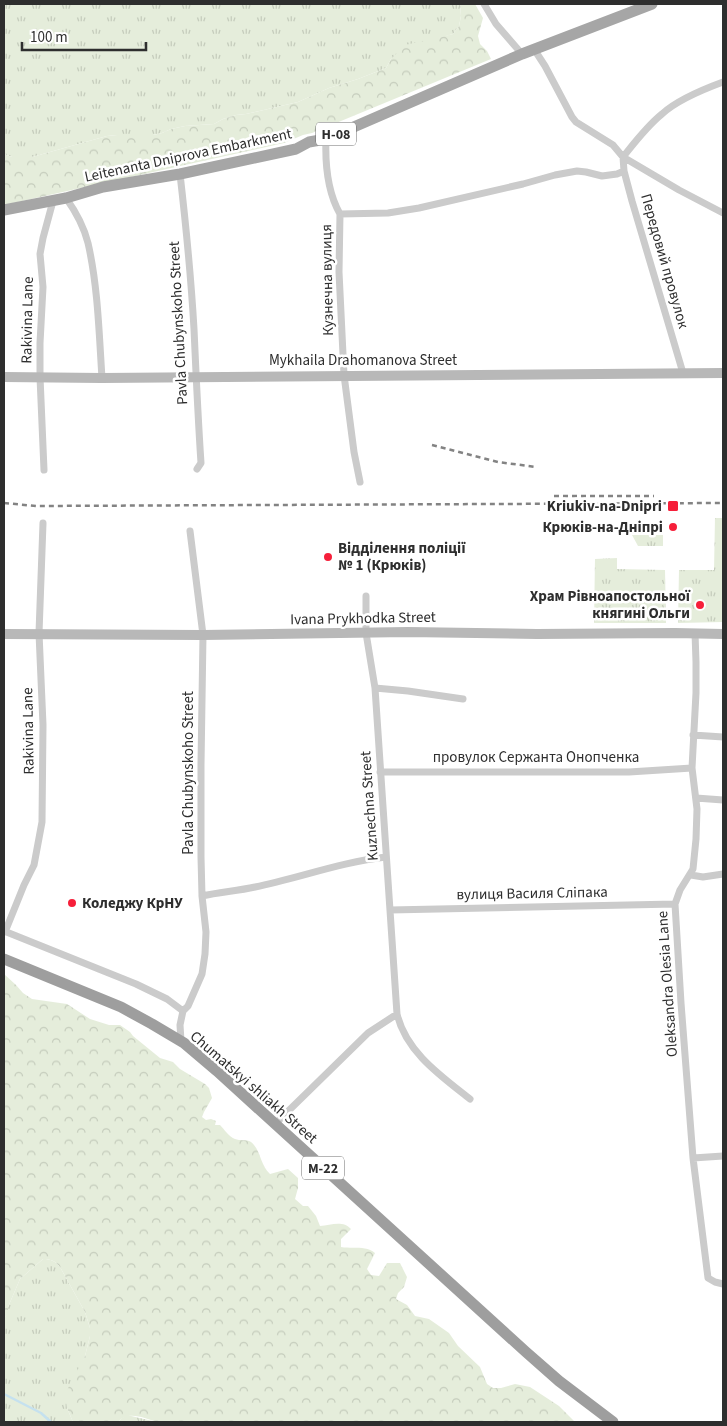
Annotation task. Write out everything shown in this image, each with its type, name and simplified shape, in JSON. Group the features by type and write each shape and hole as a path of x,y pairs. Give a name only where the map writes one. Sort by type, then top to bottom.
{"highway":[{"name":"Chumatskyi shliakh Street","path":"4,958 121,1007 181,1041 217,1071 532,1358 613,1422"}],"main road":[{"name":"Leitenanta Dniprova Embarkment","path":"4,210 296,149 309,142 326,139 522,54 652,4"},
{"name":"Mykhaila Drahomanova Street","path":"4,377 102,378 723,372"},
{"name":"Ivana Prykhodka Street","path":"4,634 38,633 112,636 408,632 723,634"}],"street":[{"path":"484,4 499,29 522,54"},
{"path":"534,50 545,66 572,117 582,127 612,145 623,157 723,213"},
{"path":"623,157 653,122 668,108 723,82"},
{"name":"Кузнечна вулиця","path":"326,139 325,154 328,186 340,214 339,272 344,375 360,482"},
{"name":"Передовий провулок","path":"623,157 624,172 683,373"},
{"path":"340,214 388,213 420,208 577,171 602,176 624,172"},
{"name":"Pavla Chubynskoho Street","path":"180,174 187,232 194,329 195,377 201,463 198,469"},
{"path":"66,198 74,208 88,243 96,291 102,378"},
{"name":"Rakivina Lane","path":"44,470 40,377 43,287 40,254 42,238 53,201"},
{"name":"Rakivina Lane","path":"4,932 34,865 41,830 43,734 38,633 44,523"},
{"name":"Pavla Chubynskoho Street","path":"182,1011 188,1006 202,974 206,932 202,896 201,765 203,636 190,532"},
{"name":"Kuznechna Street","path":"366,596 366,633 375,688 399,1024 404,1035 419,1056 439,1075 470,1099"},
{"name":"Oleksandra Olesia Lane","path":"695,633 696,662 692,768 696,798 696,839 694,866 680,890 675,904 680,1003 693,1158 708,1278 723,1284"},
{"path":"375,688 463,699"},
{"path":"693,735 723,737"},
{"name":"провулок Сержанта Онопченка","path":"380,772 629,772 692,768"},
{"path":"696,798 723,800"},
{"path":"202,896 216,892 231,892 256,887 344,864 386,857"},
{"path":"690,874 703,877 723,874"},
{"name":"вулиця Василя Сліпака","path":"390,910 675,904"},
{"path":"4,932 136,984 167,999 182,1011 180,1025 181,1041"},
{"path":"275,1124 368,1033 397,1014"},
{"path":"693,1158 723,1156"}],"green space":[{"path":"4,4 460,4 461,16 459,26 453,34 435,39 391,59 386,68 329,88 298,102 236,115 214,124 185,126 153,135 107,136 32,157 12,157 4,154"},
{"path":"460,4 475,4 483,18 478,36 480,44 487,51 491,59 284,143 4,205 4,154 12,157 32,157 107,136 153,135 185,126 214,124 236,115 298,102 329,88 386,68 391,59 405,45 453,34 459,26 461,16"},
{"path":"715,518 723,518 723,622 678,623 679,570 714,570"},
{"path":"632,535 663,535 663,546 638,546"},
{"path":"617,558 617,569 665,570 666,623 594,623 595,559"},
{"path":"4,974 23,993 32,999 67,1004 90,1019 109,1025 120,1025 160,1058 173,1062 180,1069 205,1084 209,1088 212,1098 202,1117 206,1120 216,1121 215,1125 220,1125 233,1138 251,1142 257,1149 264,1166 270,1174 288,1169 298,1178 295,1199 303,1206 308,1206 316,1216 320,1226 341,1224 351,1229 341,1239 341,1247 363,1248 375,1253 367,1269 371,1275 379,1276 387,1263 400,1263 407,1277 404,1287 398,1293 396,1299 407,1305 415,1316 429,1319 449,1333 458,1346 480,1367 487,1384 493,1388 515,1384 530,1387 559,1406 575,1422 157,1422 142,1417 126,1416 118,1422 73,1422 67,1408 65,1394 85,1356 90,1328 85,1312 60,1267 53,1261 43,1259 20,1279 8,1307 8,1314 4,1318"},
{"path":"43,1259 53,1261 60,1267 85,1312 90,1328 85,1356 67,1408 73,1422 4,1422 4,1318 8,1313 8,1307 20,1279"},
{"path":"127,1415 157,1422 118,1422"}],"waterway":[{"path":"4,1394 41,1413 51,1422"}],"railway":[{"path":"432,445 498,462 536,467"},
{"path":"554,496 654,496"},
{"path":"4,503 36,506 723,503"}],"place":[{"name":"Kriukiv-na-Dnipri","path":"673,506"},
{"name":"Крюків-на-Дніпрі","path":"673,527"},
{"name":"Відділення поліції № 1 (Крюків)","path":"328,557"},
{"name":"Храм Рівноапостольної княгині Ольги","path":"700,605"},
{"name":"Коледжу КрНУ","path":"72,903"}]}
